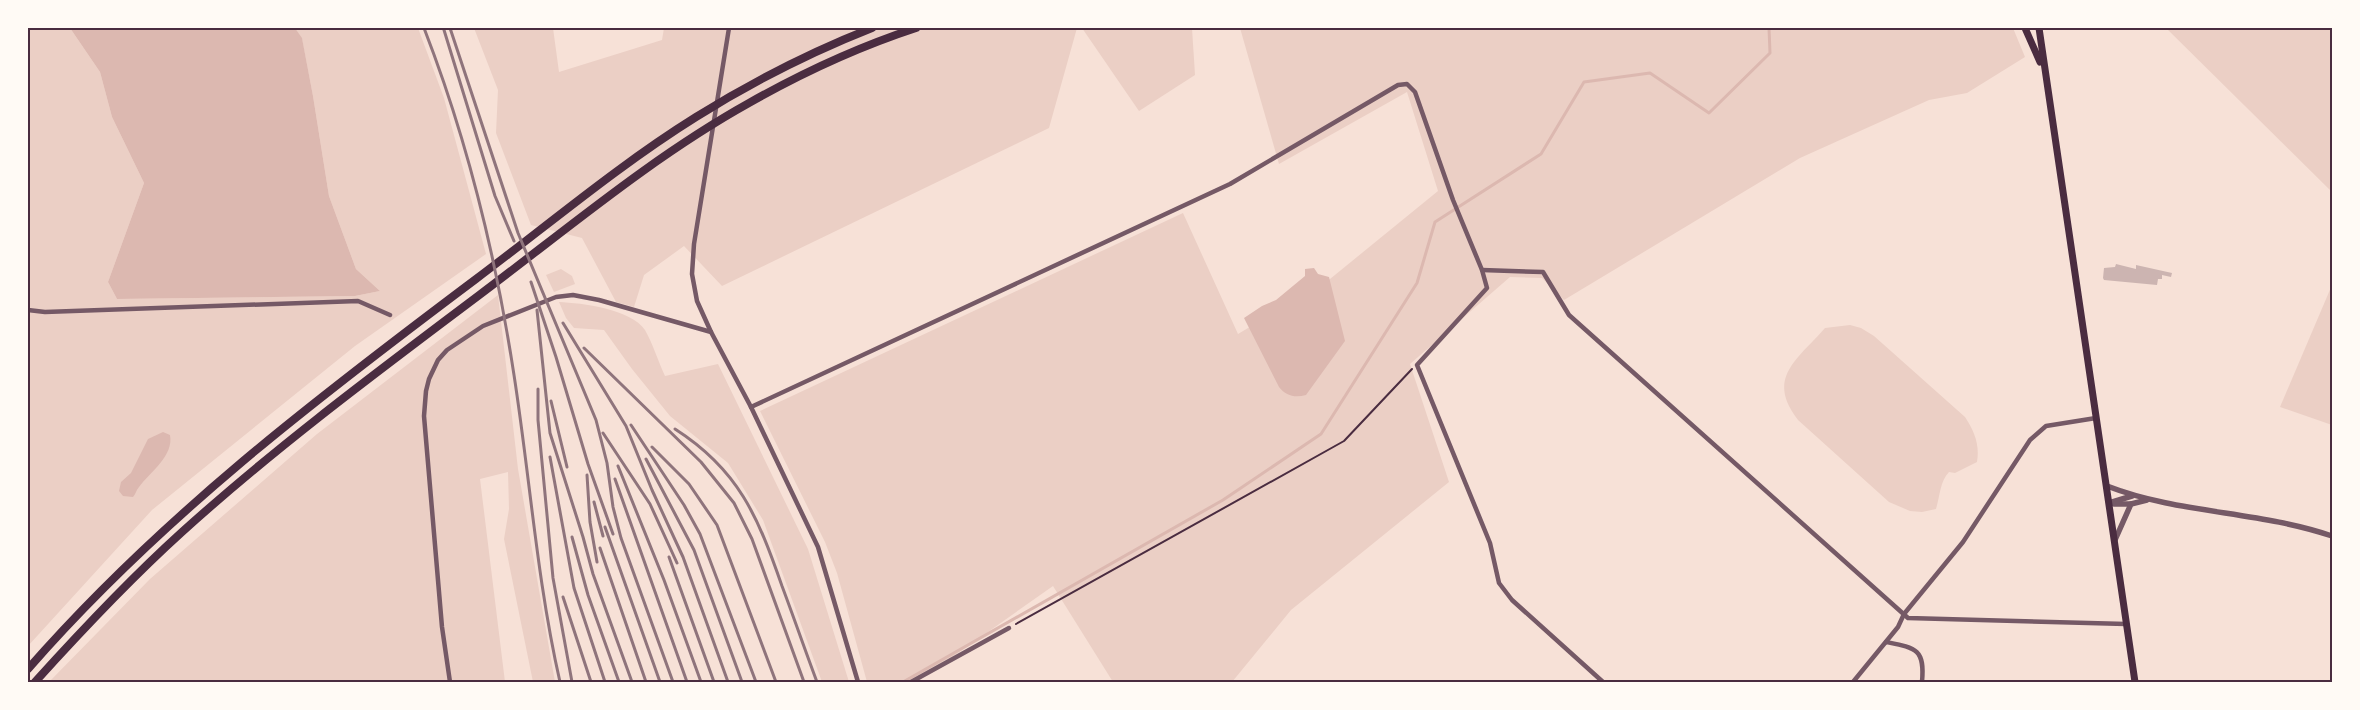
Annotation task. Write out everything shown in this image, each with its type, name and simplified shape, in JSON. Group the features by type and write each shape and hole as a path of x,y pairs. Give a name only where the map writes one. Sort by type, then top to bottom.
{"highway":[{"path":"28,669 117,572 171,522 279,429 398,337 633,161 694,118 744,89 830,44 872,28"},
{"path":"35,682 129,582 236,485 404,352 641,173 694,136 748,103 826,63 870,44 916,28"}],"main road":[{"path":"2025,28 2043,69"},
{"path":"2038,28 2135,682"}],"street":[{"path":"729,28 694,244 692,274 697,301 711,332 751,407 818,547 858,682"},
{"path":"751,407 1230,184 1402,83 1411,86 1415,92 1453,200 1482,270 1487,288 1417,365 1490,543 1499,583 1512,600 1602,682"},
{"path":"1482,270 1543,272 1569,315 1908,618 2126,624"},
{"path":"450,682 442,627 424,416 426,391 438,360 447,350 472,332 561,296 599,300 711,332"},
{"path":"28,310 45,312 358,300 390,315"},
{"path":"1854,682 1898,627 1904,614 1963,542 2030,440 2046,426 2096,418"},
{"path":"2106,486 2132,496 2287,524 2332,536"},
{"path":"2109,504 2132,496"},
{"path":"2109,504 2131,504 2149,499"},
{"path":"2115,540 2131,504"},
{"path":"911,682 1009,628"},
{"path":"1886,642 1911,647 1921,655 1923,667 1922,682"}],"path":[{"path":"1009,628 1344,441 1417,365"}],"shaded area":[{"path":"28,28 70,28 100,72 112,117 144,183 108,282 117,299 355,296 380,291 356,269 329,196 302,39 295,28 418,28 444,98 486,254 355,346 152,510 28,646"},
{"path":"70,28 295,28 302,38 329,196 356,269 380,291 355,296 117,299 108,282 144,183 112,117 100,72"},
{"path":"474,28 553,28 559,72 662,40 664,28 1077,28 1049,128 722,286 684,246 644,275 634,307 616,302 582,238 531,225 496,133 498,90"},
{"path":"1082,28 1192,28 1195,75 1139,111"},
{"path":"1240,28 2013,28 2025,57 1967,93 1929,100 1800,158 1564,300 1542,278 1510,277 1410,364 1449,482 1291,610 1232,682 1113,682 1053,586 917,682 867,682 837,573 825,542 760,411 1183,213 1238,334 1330,279 1438,191 1407,92 1279,164"},
{"path":"2166,28 2332,28 2332,192"},
{"path":"1314,268 1318,274 1329,277 1345,341 1306,395 1294,396 1279,387 1244,318 1262,306 1276,300 1305,276 1305,269"},
{"path":"561,269 572,276 575,284 554,292 546,275"},
{"path":"2332,285 2332,425 2280,407"},
{"path":"498,295 518,469 555,682 533,682 504,539 509,509 508,472 480,479 505,682 49,682 150,579 317,434"},
{"path":"559,302 605,308 629,317 638,323 648,335 665,376 718,364 808,549 849,682 822,682 763,520 728,463 670,416 632,369 604,330 574,328 566,318"},
{"path":"1850,325 1861,328 1874,336 1965,417 1974,433 1978,449 1977,462 1955,473 1949,472 1942,484 1936,509 1922,512 1910,511 1889,502 1798,420 1789,405 1785,392 1785,381 1789,370 1796,360 1825,328"},
{"path":"163,432 170,435 170,443 165,457 138,488 133,497 123,496 119,491 121,482 131,473 148,439"}],"building":[{"path":"2116,264 2136,269 2136,265 2172,273 2171,277 2162,275 2162,279 2158,279 2157,285 2104,280 2104,268 2115,267"}],"waterway":[{"path":"903,682 1223,500 1321,434 1417,283 1435,222 1541,154 1584,82 1650,73 1709,113 1770,53 1769,28"}],"railway":[{"path":"424,28 454,112 489,243 507,331 520,414 545,606 560,682"},
{"path":"450,28 518,233 596,420 607,463 613,507 621,538 673,682"},
{"path":"444,30 495,196 514,241"},
{"path":"531,282 588,464 613,534"},
{"path":"537,310 550,433 593,574 632,682"},
{"path":"563,323 626,426 652,490 683,557 728,682"},
{"path":"584,348 701,462 734,503 752,539 804,682"},
{"path":"538,389 538,420 553,578 572,682"},
{"path":"551,401 567,467"},
{"path":"631,425 684,505 700,534 756,682"},
{"path":"675,429 715,461 731,478 744,497 764,538 817,682"},
{"path":"603,433 650,504 677,563"},
{"path":"652,447 689,484 717,525 776,682"},
{"path":"550,457 574,588 605,682"},
{"path":"646,459 694,550 742,682"},
{"path":"618,466 664,580 701,682"},
{"path":"587,475 590,522 597,562"},
{"path":"615,479 687,682"},
{"path":"594,502 603,536"},
{"path":"605,527 660,682"},
{"path":"572,537 588,595 619,682"},
{"path":"600,548 646,682"},
{"path":"669,557 714,682"},
{"path":"563,597 591,682"}]}
